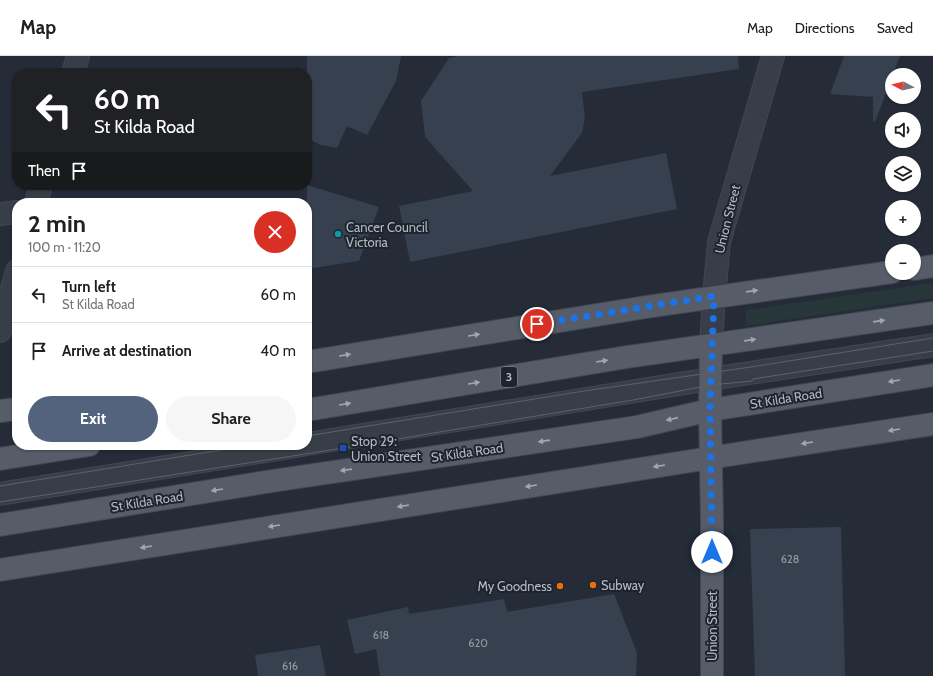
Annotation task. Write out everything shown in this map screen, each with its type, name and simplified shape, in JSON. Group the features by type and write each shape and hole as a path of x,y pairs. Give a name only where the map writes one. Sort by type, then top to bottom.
{"main road":[{"path":"921,268 933,266"},
{"path":"312,361 714,296 885,273"},
{"name":"3","path":"312,409 627,357 933,313"},
{"name":"Union Street","path":"711,346 712,676"},
{"name":"St Kilda Road","path":"0,525 272,481 637,427 710,410 933,375"},
{"path":"0,412 12,410"},
{"path":"0,570 933,424"},
{"path":"0,459 54,450"}],"street":[{"path":"74,68 78,56"},
{"name":"Union Street","path":"711,346 719,242 773,56"},
{"path":"0,214 12,213"},
{"path":"0,331 12,289"},
{"path":"312,443 710,379 933,345"},
{"path":"0,494 271,450"}],"shaded area":[{"path":"933,283 933,298 746,326 746,310"}],"building":[{"path":"307,56 401,56 396,81 367,135 347,126 337,148 321,145 312,140 312,68 307,68"},
{"path":"458,56 738,56 739,69 582,92 585,118 582,133 550,176 666,153 677,209 410,262 399,206 473,191 425,137 421,101 449,58"},
{"path":"844,56 900,56 895,68 885,68 885,96 875,122 873,121 873,97 830,94"},
{"path":"312,187 379,207 359,261 312,268 312,198 307,198 307,190 312,190"},
{"path":"841,527 845,676 755,676 750,529"},
{"path":"614,594 637,653 636,676 380,676 376,649 355,654 347,620 408,607 409,614 504,599 507,612"},
{"path":"320,645 326,676 258,676 255,655"}],"tram line":[{"path":"312,435 584,391 751,367 933,338"},
{"path":"0,502 343,448 633,400 711,385 752,381 753,379 933,351"},
{"path":"0,486 221,450"}],"place":[{"name":"Cancer Council Victoria","path":"338,234"},
{"name":"Stop 29: Union Street","path":"343,448"},
{"name":"Subway","path":"593,585"},
{"name":"My Goodness","path":"560,586"}],"route":[{"path":"537,324 714,296 710,386 712,552"}]}
